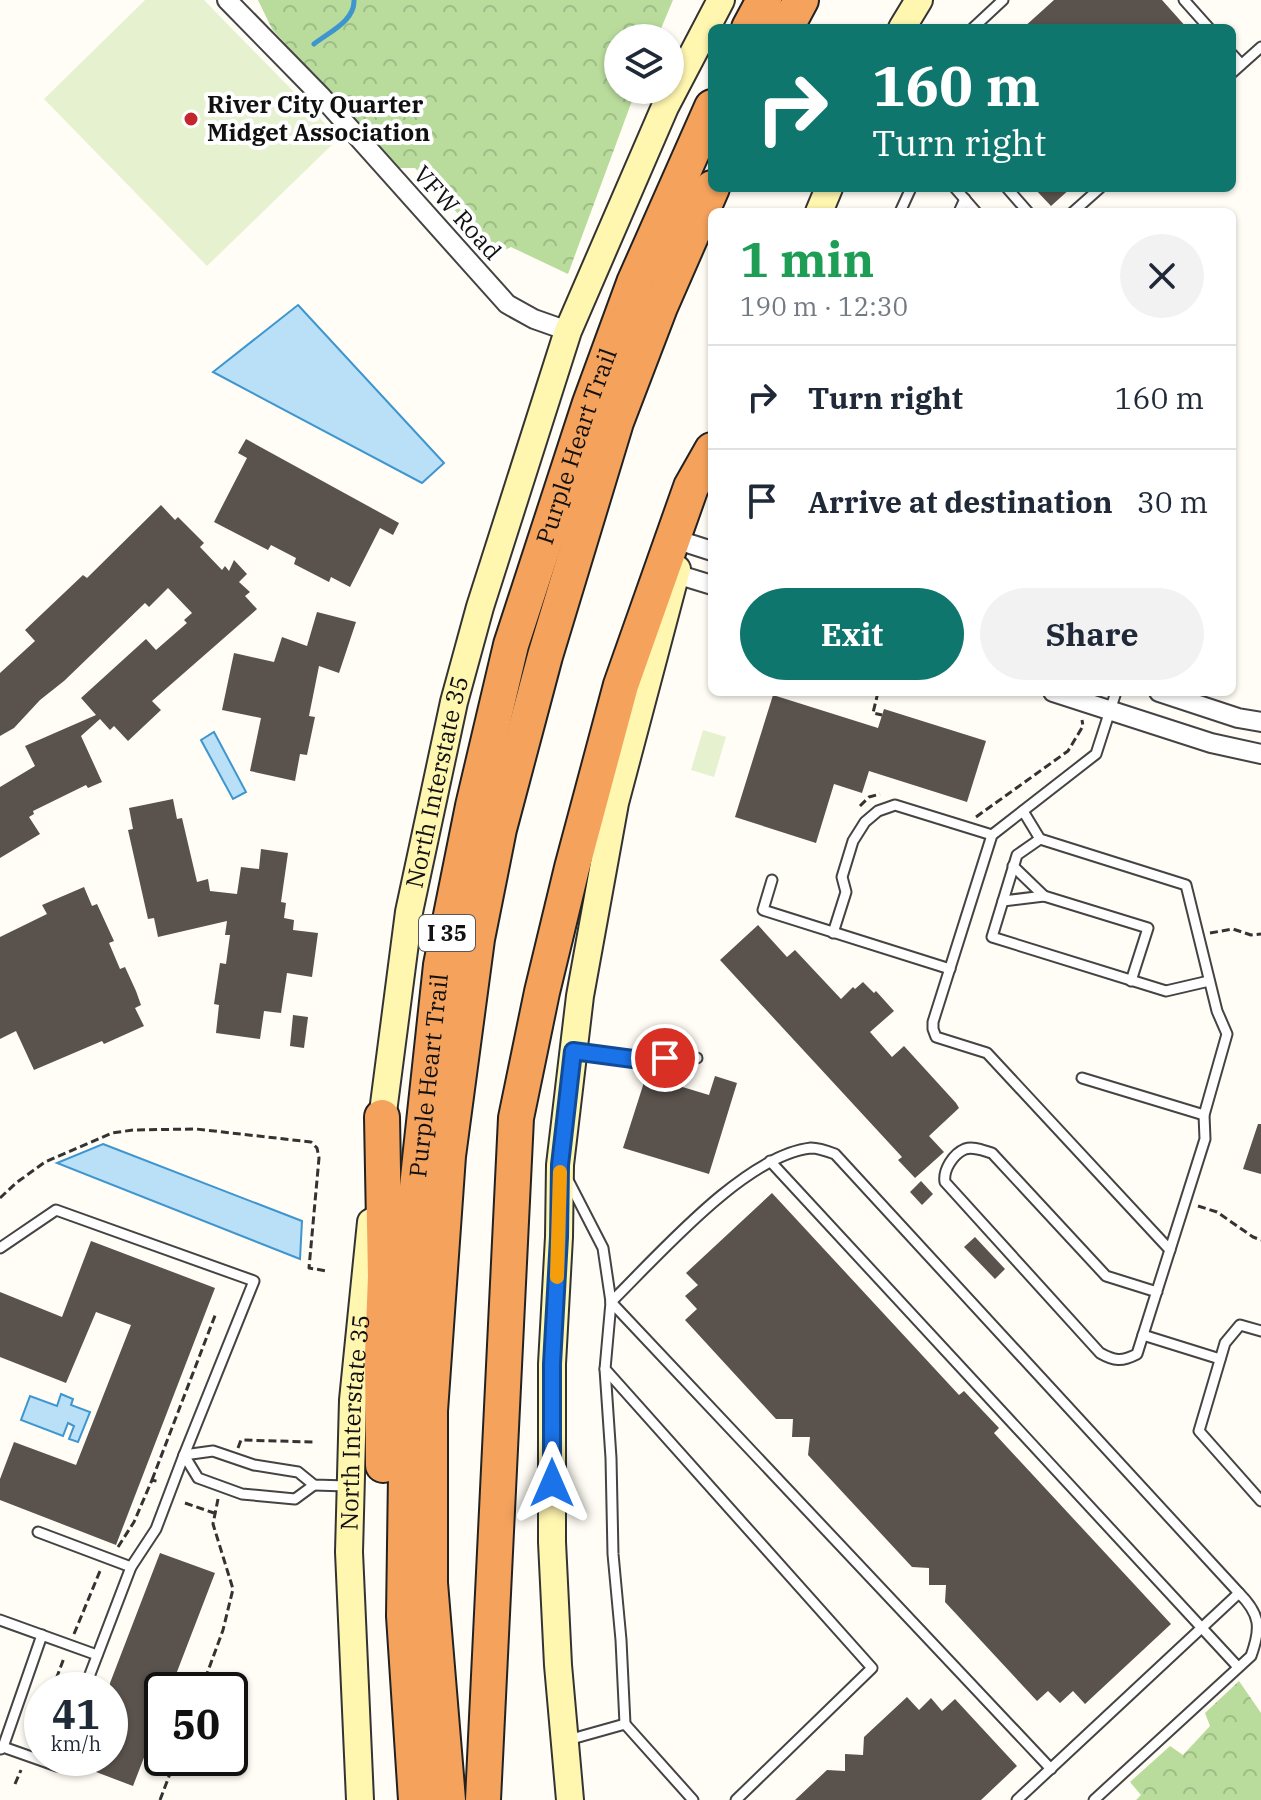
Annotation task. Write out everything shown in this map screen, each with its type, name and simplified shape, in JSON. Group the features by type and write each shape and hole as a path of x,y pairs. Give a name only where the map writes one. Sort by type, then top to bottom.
{"highway":[{"path":"751,24 764,0"},
{"path":"788,24 801,0"},
{"name":"Purple Heart Trail","path":"416,1800 404,1616 409,1261 441,965 473,806 511,645 590,403 634,283 708,116"},
{"name":"Purple Heart Trail","path":"448,1800 430,1583 430,1411 448,1156 477,939 499,829 545,656 608,450 660,307 710,192"},
{"path":"483,1800 516,1118 572,868 621,685 691,487 708,457"},
{"path":"382,1117 385,1276 382,1356 383,1546 398,1800"}],"main road":[{"name":"North Interstate 35","path":"708,24 721,0"},
{"path":"904,24 919,0"},
{"name":"North Interstate 35","path":"360,1800 349,1552 353,1400 382,1117 409,912 454,702 480,607 568,331 665,107 708,25"},
{"path":"570,1800 558,1665 552,1542 552,1364 560,1165 580,996 615,803 684,542 708,479"}],"street":[{"name":"VFW Road","path":"227,0 321,96 507,304 534,319 568,331"},
{"path":"684,542 708,550"},
{"path":"676,574 708,584"},
{"path":"1080,696 1113,701 1211,743 1261,754"},
{"path":"1171,696 1238,718 1261,722"}],"lane":[{"path":"977,24 1003,0"},
{"path":"1184,0 1205,24"},
{"path":"1236,69 1261,47"},
{"path":"1236,58 1241,64"},
{"path":"959,192 973,208"},
{"path":"1010,192 1024,208"},
{"path":"1078,208 1096,192"},
{"path":"961,208 965,199"},
{"path":"1113,701 1096,754 992,835 933,1029 936,1037 987,1053 1170,1250"},
{"path":"833,933 846,892 842,877 853,841 865,822 878,811 895,805 992,835"},
{"path":"1023,811 1040,839 1186,885 1217,1011 1227,1034 1204,1115 1205,1139 1157,1292 1137,1354 1125,1361 1112,1360 1100,1353 945,1182 946,1167 963,1149 977,1148 992,1153 1106,1276 1157,1292"},
{"path":"1040,839 1017,855 992,937 1166,991 1209,981"},
{"path":"1013,866 1044,896"},
{"path":"772,880 763,910 950,969"},
{"path":"1003,901 1044,896 1148,928 1131,981"},
{"path":"573,1051 633,1059 697,1058"},
{"path":"1082,1078 1204,1115"},
{"path":"611,1302 701,1213 770,1161 815,1148 835,1154 1248,1601 1260,1623 1251,1656 1094,1800"},
{"path":"770,1161 1238,1667"},
{"path":"560,1165 603,1248 611,1302 605,1369 613,1554 625,1724 693,1800"},
{"path":"0,1248 56,1210 254,1281 156,1529 131,1567 91,1672"},
{"path":"611,1302 1051,1769"},
{"path":"1261,1331 1240,1325 1225,1343 1199,1431 1261,1501"},
{"path":"1143,1335 1220,1359"},
{"path":"605,1369 872,1668 736,1800"},
{"path":"184,1455 213,1451 254,1465 298,1472 314,1485 351,1486"},
{"path":"184,1455 198,1478 242,1494 295,1499 314,1485"},
{"path":"38,1532 131,1567"},
{"path":"1017,1800 1239,1593"},
{"path":"0,1620 97,1655"},
{"path":"24,1756 1,1749 42,1635"},
{"path":"565,1741 625,1724"}],"path":[{"path":"877,696 873,713 882,715"},
{"path":"969,818 975,818 1068,751 1083,726 1081,717"},
{"path":"860,806 869,797 882,793"},
{"path":"1198,935 1233,929 1251,935 1261,934"},
{"path":"0,1198 45,1162 112,1133 196,1129 311,1142 317,1148 319,1158 309,1268 327,1271"},
{"path":"1185,1202 1217,1212 1261,1240"},
{"path":"117,1548 134,1522 152,1480 216,1313"},
{"path":"234,1459 241,1440 313,1442"},
{"path":"152,1480 164,1484"},
{"path":"208,1672 223,1630 233,1589 213,1524 223,1487"},
{"path":"185,1503 214,1513"},
{"path":"73,1636 100,1571"},
{"path":"59,1672 64,1658"},
{"path":"15,1784 21,1770"},
{"path":"160,1800 169,1776"}],"green space":[{"name":"River City Quarter Midget Association","path":"145,0 204,0 339,138 207,266 44,99"},
{"path":"258,0 673,0 663,24 604,24 604,104 631,104 568,274 511,247 496,254 415,168 398,168 272,29"},
{"path":"703,730 726,737 714,777 691,770"},
{"path":"1239,1681 1261,1713 1261,1800 1136,1800 1141,1795 1130,1782 1170,1746 1183,1755 1210,1726 1205,1713"}],"water":[{"path":"298,305 444,463 422,483 213,372"},
{"path":"214,732 246,792 233,799 201,740"},
{"path":"103,1144 302,1221 300,1259 57,1163"},
{"path":"61,1394 73,1399 71,1405 90,1412 78,1442 69,1439 74,1426 68,1423 63,1436 21,1420 30,1396 57,1406"}],"building":[{"path":"1054,0 1162,0 1183,24 1027,24"},
{"path":"1038,192 1067,192 1051,206"},
{"path":"246,439 399,523 393,535 380,528 350,587 331,577 329,582 294,564 296,558 271,545 268,550 214,522 247,458 238,453"},
{"path":"161,505 204,543 200,547 222,570 225,566 229,571 234,560 247,574 239,582 250,592 245,596 257,609 152,701 161,710 128,741 114,726 110,730 100,719 81,736 102,782 88,788 86,785 33,811 34,814 29,817 40,834 0,858 0,787 35,766 25,746 96,715 81,698 146,639 156,650 187,623 184,620 192,613 168,588 149,607 145,603 14,728 0,736 0,673 35,641 25,630 83,575 87,578"},
{"path":"317,612 356,622 339,673 319,666 309,716 315,717 307,755 300,754 295,781 250,771 261,718 222,710 234,653 274,662 282,637 307,646"},
{"path":"773,696 878,728 884,709 986,741 967,802 869,771 862,793 834,784 816,843 735,817"},
{"path":"173,799 177,819 182,818 197,882 208,879 210,891 237,894 241,867 259,869 261,849 288,853 281,902 286,903 284,918 294,920 293,930 318,933 312,977 287,973 281,1013 264,1011 260,1039 216,1033 219,1005 214,1004 220,963 226,964 230,935 225,935 227,921 158,937 154,918 148,919 128,830 133,829 129,808"},
{"path":"84,887 92,906 97,904 114,941 109,943 120,969 125,967 136,991 141,1005 135,1008 144,1026 34,1070 16,1031 0,1039 0,937 47,914 42,905"},
{"path":"758,925 787,957 795,950 841,999 863,982 874,993 876,991 894,1011 870,1032 892,1057 904,1046 956,1103 959,1108 929,1136 944,1152 915,1178 898,1160 902,1157 720,960"},
{"path":"293,1015 308,1017 304,1048 290,1046"},
{"path":"646,1076 709,1095 715,1076 737,1083 709,1174 623,1148"},
{"path":"1258,1124 1261,1124 1261,1174 1243,1169"},
{"path":"921,1181 933,1194 922,1205 910,1192"},
{"path":"772,1193 959,1395 964,1391 999,1428 994,1433 1171,1624 1085,1704 1073,1691 1060,1703 1048,1691 1037,1701 945,1602 946,1585 929,1585 929,1568 912,1567 808,1455 810,1437 792,1437 793,1419 776,1419 685,1320 697,1309 685,1296 698,1285 686,1273"},
{"path":"975,1237 1005,1269 995,1279 964,1247"},
{"path":"91,1241 215,1288 116,1545 0,1500 0,1479 14,1442 76,1465 131,1325 96,1312 66,1383 0,1357 0,1292 62,1317"},
{"path":"160,1553 215,1573 177,1672 144,1672 144,1758 133,1786 107,1776 128,1776 128,1672 114,1672"},
{"path":"907,1697 919,1710 931,1698 942,1711 955,1699 1017,1766 981,1800 795,1800 827,1770 845,1771 845,1754 863,1755 864,1737"}],"waterway":[{"path":"314,44 346,20 354,0"}],"slow traffic":[{"path":"557,1277 560,1172"}],"place":[{"name":"River City Quarter Midget Association","path":"191,119"}],"route":[{"path":"552,1483 552,1364 560,1165 573,1051 633,1059 665,1058"}]}
